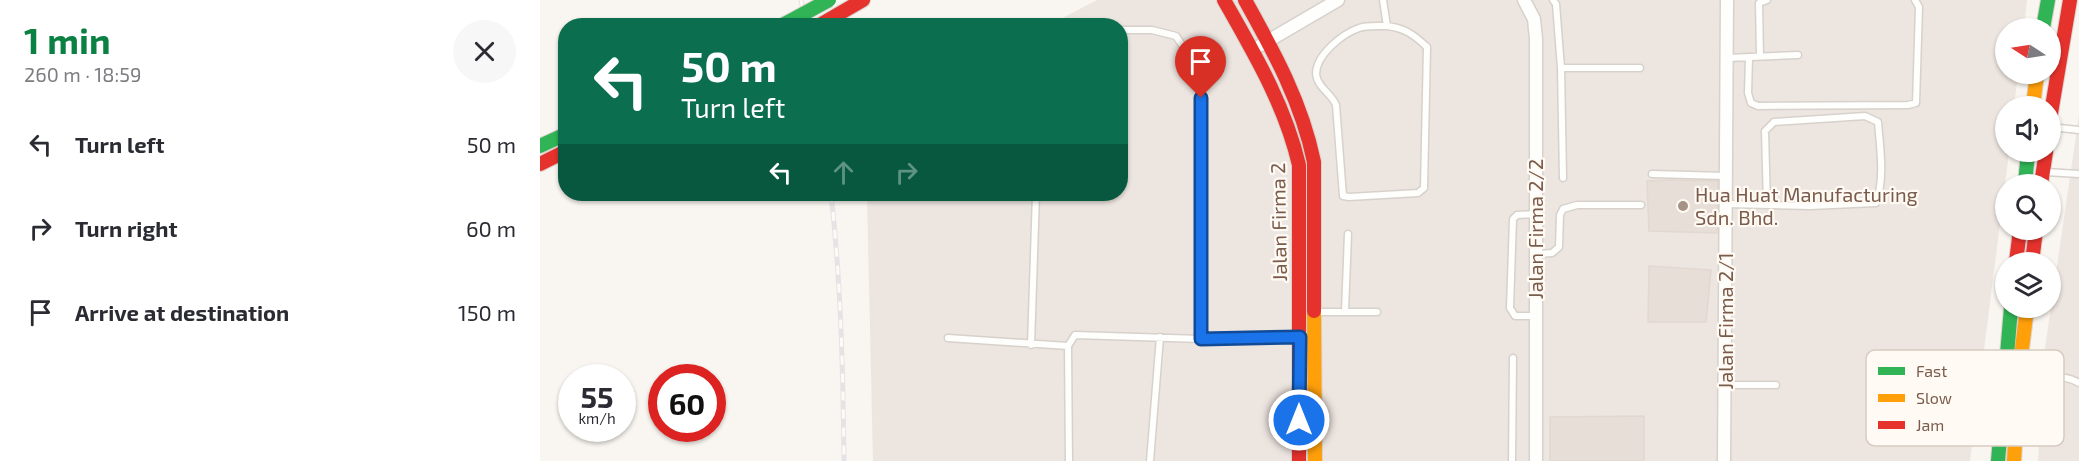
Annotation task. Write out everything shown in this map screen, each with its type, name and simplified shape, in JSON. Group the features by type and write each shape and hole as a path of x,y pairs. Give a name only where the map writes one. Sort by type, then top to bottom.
{"main road":[{"path":"796,18 829,0"},
{"path":"833,18 862,0"},
{"name":"Jalan Firma 2","path":"1224,0 1287,117 1299,165 1299,461"},
{"name":"Jalan Firma 2","path":"1245,0 1302,113 1310,138 1314,162 1315,461"},
{"path":"2045,18 2048,0"},
{"path":"2055,96 2069,33 2070,0"},
{"path":"540,146 558,138"},
{"path":"540,164 558,155"},
{"path":"2006,350 2010,318"},
{"path":"2021,350 2025,318"},
{"path":"1984,461 1987,446"},
{"path":"1998,461 1999,446"},
{"path":"2014,461 2015,446"}],"street":[{"path":"1252,50 1338,0"},
{"name":"Jalan Firma 2/2","path":"1525,0 1534,19 1536,39 1536,461"},
{"name":"Jalan Firma 2/1","path":"1724,461 1727,0"}],"lane":[{"path":"1383,0 1387,26"},
{"path":"1553,0 1556,4 1561,68 1563,178"},
{"path":"1760,56 1759,3 1767,0"},
{"path":"1749,57 1748,93 1751,103 1758,106 1908,105 1916,103 1919,7 1915,0"},
{"path":"1387,26 1406,30 1427,47 1424,188 1418,193 1343,196 1336,105 1334,99 1319,83 1316,74 1322,55 1339,40 1360,27 1387,26"},
{"path":"1128,30 1152,30 1176,36 1200,78 1201,339"},
{"path":"1727,58 1798,55"},
{"path":"1561,68 1640,68"},
{"path":"1726,204 1767,205 1810,206 1876,203 1879,194 1881,152 1878,122 1865,116 1774,122 1765,131 1767,205"},
{"path":"2061,128 2079,130"},
{"path":"1652,174 1726,176"},
{"path":"2061,176 2079,174"},
{"path":"1030,345 1036,201"},
{"path":"1536,254 1552,252 1559,247 1560,215 1563,209 1577,205 1641,205"},
{"path":"1536,214 1517,215 1512,219 1510,308 1515,316 1536,316"},
{"path":"1346,312 1348,234"},
{"path":"1315,312 1377,312"},
{"path":"1070,461 1068,346 1075,335 1201,339 1316,337"},
{"path":"1150,461 1160,337"},
{"path":"948,338 1068,346"},
{"path":"1512,461 1513,358"},
{"path":"2064,377 2079,383"},
{"path":"1726,385 1776,385"}],"shaded area":[{"path":"1097,0 2027,0 2025,18 1995,18 1995,84 2017,84 2015,96 1995,96 1995,162 2008,162 2006,174 1995,174 1995,240 1998,240 1984,350 1866,350 1866,446 1972,446 1970,461 873,461 867,201 1128,201 1128,18 1062,18"},
{"path":"2079,115 2079,461 2038,461 2039,446 2064,446 2064,350 2045,350 2049,318 2061,318 2061,252 2059,252"}],"building":[{"name":"Hua Huat Manufacturing Sdn. Bhd.","path":"1647,181 1718,181 1717,233 1649,231"},
{"path":"1649,266 1711,270 1706,322 1648,322"},
{"path":"1644,416 1644,461 1550,461 1550,417"}],"railway":[{"path":"801,0 804,18"},
{"path":"832,201 841,327 844,461"}],"traffic: fast":[{"path":"796,18 829,0"},
{"path":"2045,18 2048,0"},
{"path":"540,146 558,138"},
{"path":"2026,174 2027,162"},
{"path":"2007,350 2010,318"},
{"path":"1998,461 1999,446"}],"traffic: slow":[{"path":"2034,96 2036,84"},
{"path":"1314,311 1315,461"},
{"path":"2022,350 2026,318"},
{"path":"2014,461 2015,446"}],"traffic: jam":[{"path":"832,18 863,0"},
{"path":"1224,0 1277,100 1299,165 1299,461"},
{"path":"1245,0 1295,99 1314,162 1314,311"},
{"path":"2054,96 2070,0"},
{"path":"540,164 558,155"},
{"path":"2043,174 2044,162"},
{"path":"2017,252 2019,240"},
{"path":"2033,252 2035,240"}],"place":[{"name":"Hua Huat Manufacturing Sdn. Bhd.","path":"1683,206"}],"route":[{"path":"1201,98 1201,339 1300,337 1299,420"}]}
